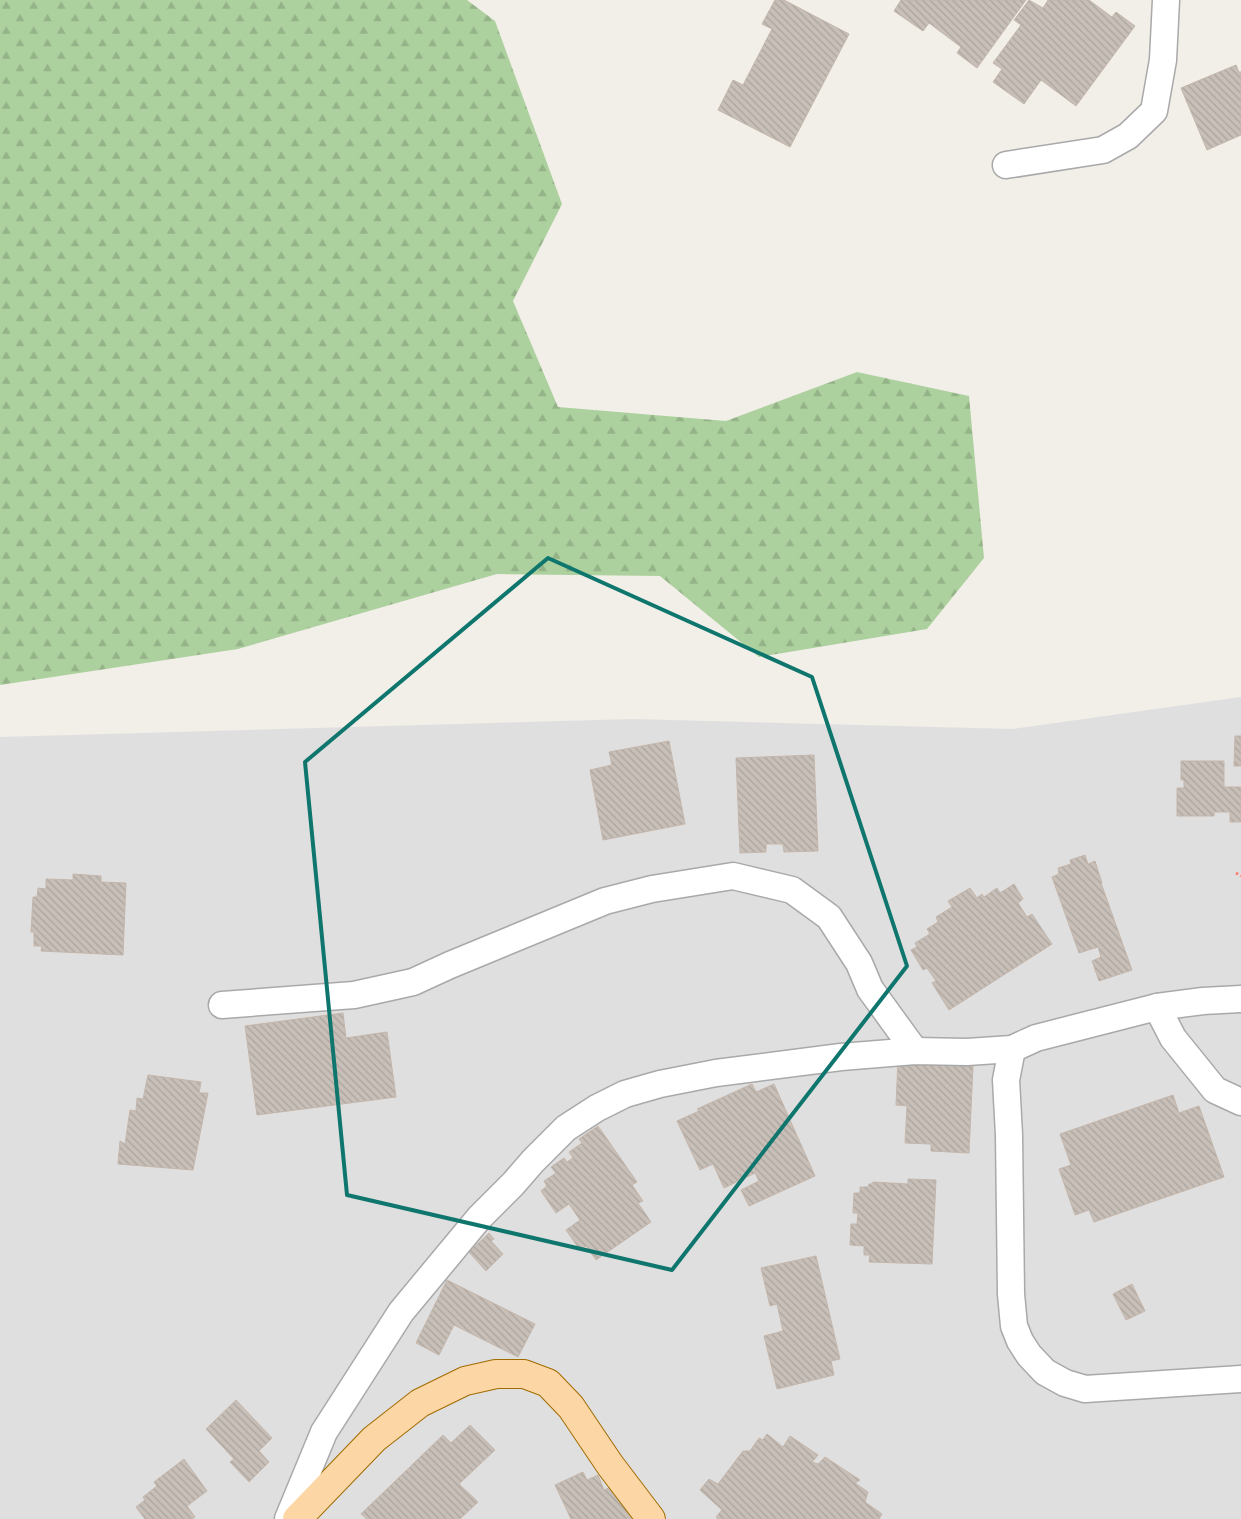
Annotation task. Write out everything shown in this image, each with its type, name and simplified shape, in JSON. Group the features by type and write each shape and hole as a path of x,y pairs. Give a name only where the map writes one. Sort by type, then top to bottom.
{"main road":[{"path":"297,1519 374,1439 420,1403 465,1381 496,1374 524,1374 548,1383 571,1408 610,1465 651,1519"}],"street":[{"path":"1006,165 1103,150 1128,136 1154,111 1163,60 1166,0"},
{"path":"222,1005 354,995 413,982 605,901 662,887 733,876 792,890 829,917 859,963 870,989 915,1051"},
{"path":"288,1519 324,1432 401,1312 479,1218 566,1128 597,1108 625,1094 660,1084 716,1073 841,1057 915,1051 967,1052 1012,1049 1036,1038 1156,1007 1202,1001 1241,1000"},
{"path":"1156,1007 1173,1038 1215,1090 1241,1102"},
{"path":"1012,1049 1006,1080 1009,1135 1011,1294 1014,1326 1020,1341 1029,1355 1045,1372 1065,1384 1085,1389 1241,1379"}],"path":[{"path":"1236,873 1241,876"}],"highlighted area":[{"path":"548,558 812,677 907,966 672,1270 347,1195 305,762"}],"shaded area":[{"path":"1241,697 1241,1519 0,1519 0,737 632,719 1012,729"}],"green space":[{"path":"0,0 467,0 495,21 562,204 513,301 558,407 726,421 857,372 969,396 984,558 927,629 759,657 660,576 497,574 238,649 0,685"}],"building":[{"path":"775,0 784,0 849,34 790,147 718,110 733,80 743,85 772,29 762,24"},
{"path":"901,0 1026,0 977,68 957,53 961,47 929,23 923,31 894,11"},
{"path":"1029,0 1043,8 1048,0 1089,0 1112,17 1116,12 1135,26 1076,106 1041,80 1024,104 993,82 1002,69 993,63 1021,25 1014,20"},
{"path":"1236,65 1239,72 1241,72 1241,135 1207,150 1181,88"},
{"path":"1235,736 1241,736 1241,766 1234,766"},
{"path":"669,741 685,824 603,840 590,770 612,765 609,752"},
{"path":"814,755 818,851 784,852 783,844 766,844 766,852 740,853 736,758"},
{"path":"1181,761 1224,761 1224,787 1241,787 1241,822 1230,822 1230,812 1214,812 1214,816 1177,816 1177,788 1184,788 1184,780 1181,780"},
{"path":"1085,855 1088,864 1095,861 1132,970 1099,981 1092,961 1101,957 1098,947 1079,953 1052,877 1059,874 1058,868 1071,864 1070,860"},
{"path":"73,874 101,876 101,882 126,883 123,955 41,951 42,946 34,946 34,932 31,932 33,897 37,897 38,888 46,889 46,879 73,880"},
{"path":"1014,884 1023,899 1018,903 1027,917 1032,914 1052,944 949,1010 932,983 936,981 927,968 923,970 911,950 917,947 915,943 930,934 927,929 938,922 936,917 952,907 948,901 970,888 977,898 982,894 984,897 997,888 1000,893"},
{"path":"343,1013 346,1038 387,1032 396,1097 257,1115 245,1026"},
{"path":"958,1059 958,1066 973,1066 969,1153 931,1151 931,1144 905,1143 907,1106 896,1105 898,1061"},
{"path":"148,1075 201,1082 199,1093 208,1093 193,1170 118,1164 120,1141 125,1144 130,1110 136,1111 137,1098 143,1099"},
{"path":"752,1084 756,1092 774,1084 815,1176 749,1206 741,1190 759,1181 755,1173 724,1188 713,1164 700,1170 677,1121 699,1111 697,1109"},
{"path":"1173,1095 1179,1113 1199,1106 1224,1177 1094,1222 1089,1210 1075,1215 1059,1169 1071,1165 1060,1134"},
{"path":"598,1126 637,1182 632,1185 643,1201 638,1203 651,1222 596,1260 586,1246 580,1250 566,1230 580,1220 569,1204 556,1213 541,1191 547,1186 544,1181 556,1173 551,1167 564,1158 567,1162 573,1158 569,1152 582,1143 579,1139"},
{"path":"908,1179 936,1180 932,1264 869,1262 870,1255 864,1255 864,1246 850,1245 851,1224 857,1224 858,1213 853,1213 854,1193 860,1193 860,1187 868,1187 873,1182 908,1184"},
{"path":"489,1233 494,1239 491,1241 503,1254 486,1271 469,1252"},
{"path":"816,1256 840,1359 831,1361 834,1375 777,1389 764,1336 783,1331 777,1304 770,1306 761,1268"},
{"path":"447,1280 535,1324 518,1357 454,1325 439,1355 416,1343"},
{"path":"1132,1284 1145,1311 1126,1320 1113,1294"},
{"path":"236,1400 272,1438 259,1451 269,1462 249,1482 230,1462 234,1459 206,1429"},
{"path":"470,1425 495,1450 459,1484 478,1502 460,1519 367,1519 361,1514 443,1435 451,1443"},
{"path":"767,1434 783,1447 790,1436 818,1455 812,1462 818,1464 825,1457 860,1480 855,1483 868,1492 865,1502 882,1514 879,1519 718,1519 716,1517 722,1510 700,1490 709,1479 718,1484 743,1451 750,1451 759,1438 763,1440"},
{"path":"184,1459 207,1491 187,1506 195,1517 192,1519 145,1519 136,1507 145,1500 143,1497 157,1486 154,1482"},
{"path":"583,1472 587,1480 598,1475 604,1490 615,1485 631,1519 571,1519 555,1485"}]}
